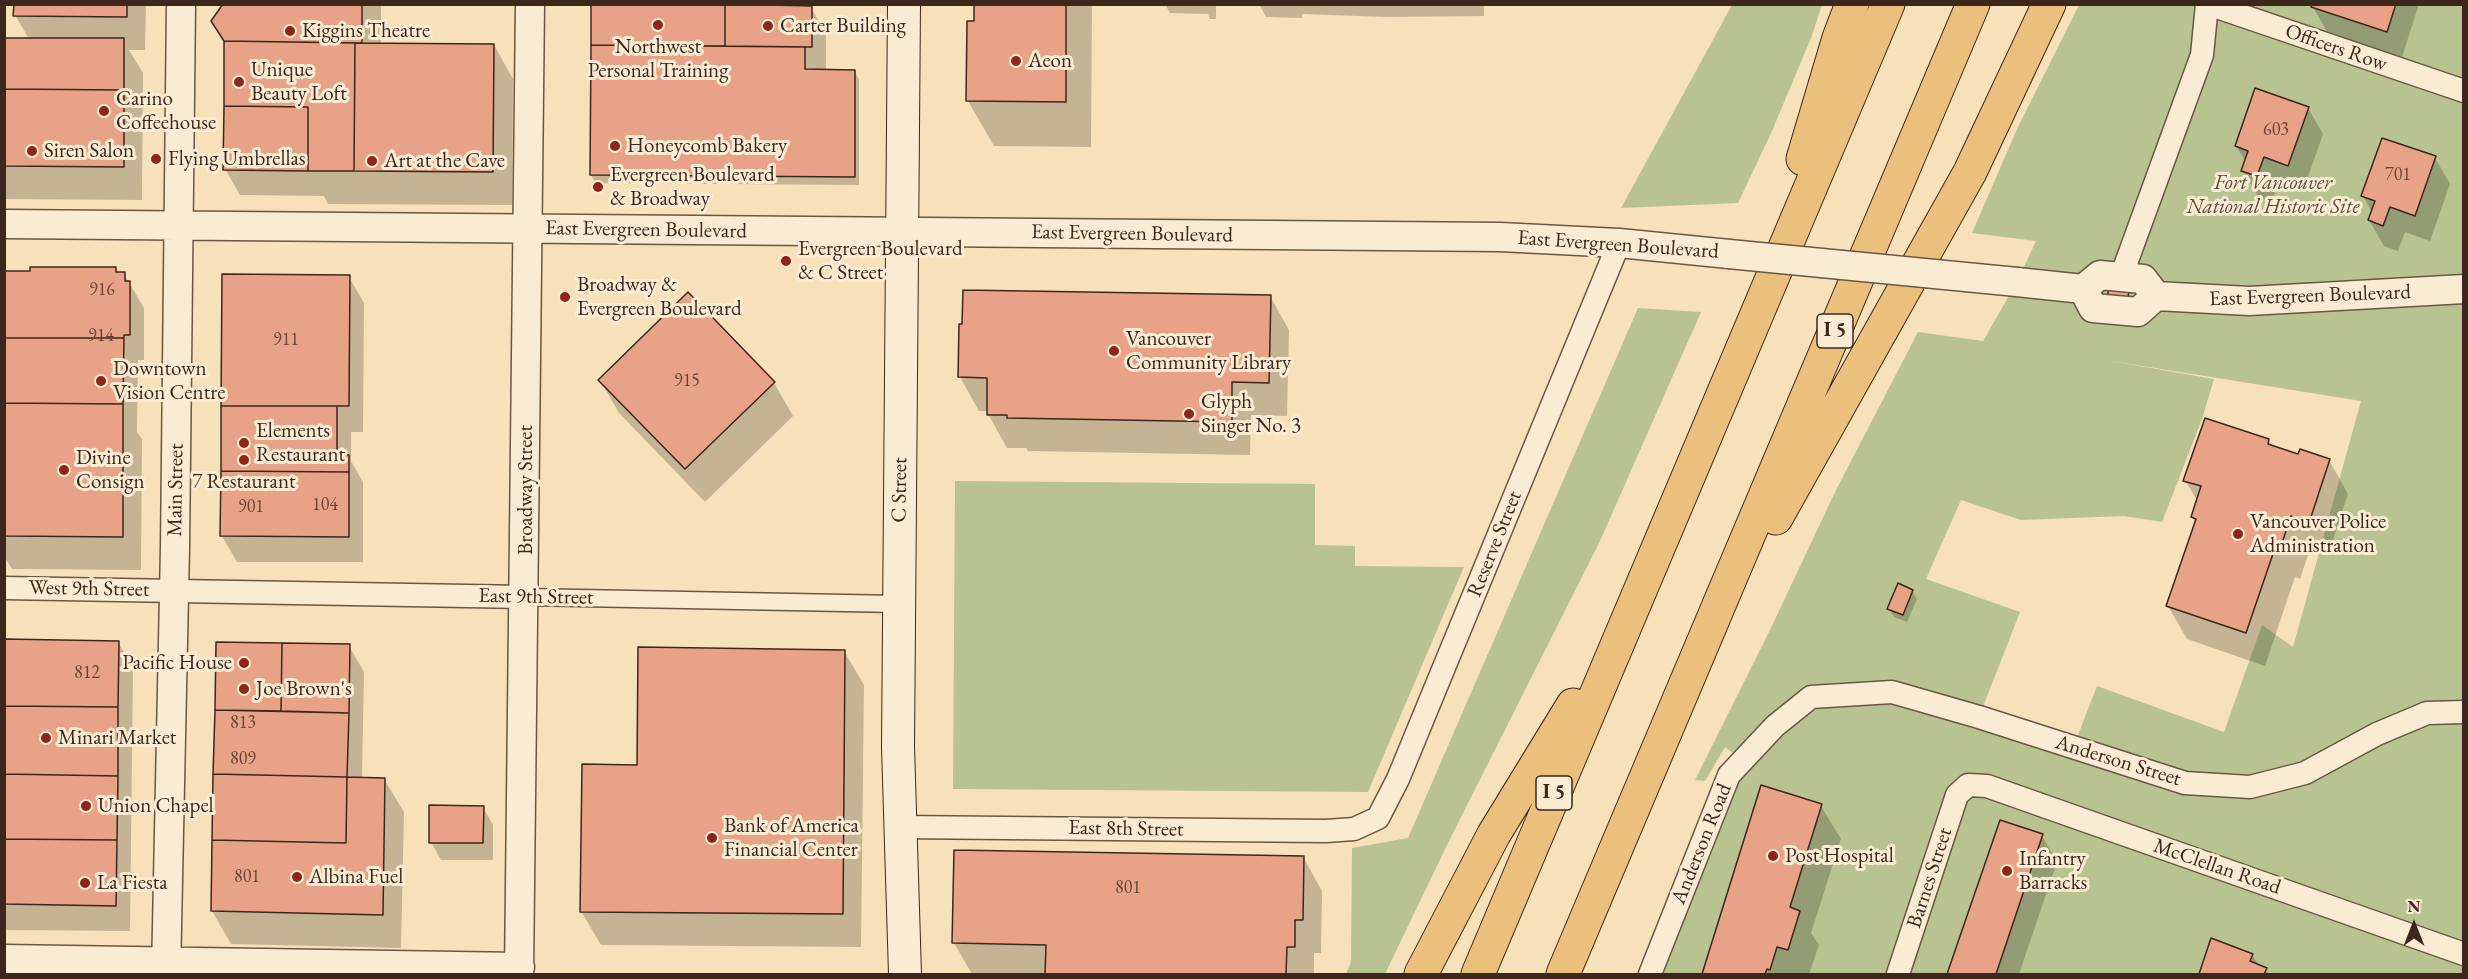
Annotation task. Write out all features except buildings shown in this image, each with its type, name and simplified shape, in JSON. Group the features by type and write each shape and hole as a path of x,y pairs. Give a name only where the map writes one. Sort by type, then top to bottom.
{"highway":[{"path":"1754,322 1839,39 1852,4"},
{"name":"I 5","path":"1478,975 1888,4"},
{"name":"I 5","path":"1563,975 1973,4"},
{"path":"1697,658 1970,172 2049,4"},
{"path":"1421,975 1494,834 1631,611"}],"main road":[{"name":"C Street","path":"904,4 898,604 899,827 905,975"}],"street":[{"name":"Main Street","path":"166,968 174,591 181,4"},
{"name":"Broadway Street","path":"520,971 530,4"},
{"name":"Officers Row","path":"2207,4 2463,91"},
{"path":"2121,277 2202,55 2207,4"},
{"name":"East Evergreen Boulevard","path":"4,224 1500,237 1619,243 2083,289"},
{"name":"Reserve Street","path":"1354,829 1378,818 1398,779 1619,243"},
{"path":"2100,275 2121,277 2143,279 2156,296 2138,312 2093,308 2083,289 2100,275"},
{"name":"East Evergreen Boulevard","path":"2156,296 2249,301 2463,290"},
{"name":"West 9th Street","path":"4,588 174,591"},
{"name":"East 9th Street","path":"174,591 898,604"},
{"name":"Anderson Street","path":"1775,726 1811,697 1892,692 1979,717 2185,783 2250,787 2305,773 2377,734 2427,713 2463,712"},
{"name":"Anderson Road","path":"1650,975 1729,775 1775,726"},
{"name":"McClellan Road","path":"1968,785 1987,786 2463,954"},
{"name":"Barnes Street","path":"1899,975 1957,795 1968,785"},
{"name":"East 8th Street","path":"899,827 1314,831 1354,829"},
{"path":"4,959 166,968 520,971"}],"green space":[{"path":"1732,5 1822,5 1811,38 1772,131 1738,203 1621,208"},
{"name":"Fort Vancouver National Historic Site","path":"2079,5 2463,5 2463,974 1652,974 1741,759 1725,747 1705,781 1695,780 1769,632 1836,490 1918,332 1983,341 2017,282 2036,241 1972,233 2017,129","holes":["2105,360 2361,401 2293,647 2262,625 2224,732 2097,686 2073,748 1979,717 2020,612 1926,579 1961,500 2021,520 2124,516 2162,522 2202,419 2214,379"]},
{"path":"1638,308 1701,312 1600,541 1448,843 1385,974 1346,974 1351,962 1352,848 1408,838"},
{"path":"955,481 1315,484 1315,545 1355,546 1355,566 1464,567 1368,792 953,789"}],"place":[{"name":"Northwest Personal Training","path":"658,25"},
{"name":"Carter Building","path":"768,26"},
{"name":"Kiggins Theatre","path":"290,31"},
{"name":"Aeon","path":"1016,61"},
{"name":"Unique Beauty Loft","path":"239,82"},
{"name":"Carino Coffeehouse","path":"104,111"},
{"name":"Honeycomb Bakery","path":"615,146"},
{"name":"Siren Salon","path":"32,151"},
{"name":"Flying Umbrellas","path":"156,159"},
{"name":"Art at the Cave","path":"372,161"},
{"name":"Evergreen Boulevard & Broadway","path":"598,187"},
{"name":"Evergreen Boulevard & C Street","path":"786,261"},
{"name":"Broadway & Evergreen Boulevard","path":"565,297"},
{"name":"Vancouver Community Library","path":"1114,351"},
{"name":"Downtown Vision Centre","path":"101,381"},
{"name":"Glyph Singer No. 3","path":"1189,414"},
{"name":"Elements Restaurant","path":"244,443"},
{"name":"7 Restaurant","path":"244,460"},
{"name":"Divine Consign","path":"64,470"},
{"name":"Vancouver Police Administration","path":"2238,534"},
{"name":"Pacific House","path":"244,663"},
{"name":"Joe Brown's","path":"244,689"},
{"name":"Minari Market","path":"46,738"},
{"name":"Union Chapel","path":"86,806"},
{"name":"Bank of America Financial Center","path":"712,838"},
{"name":"Post Hospital","path":"1773,856"},
{"name":"Infantry Barracks","path":"2007,871"},
{"name":"Albina Fuel","path":"297,877"},
{"name":"La Fiesta","path":"85,883"}]}
